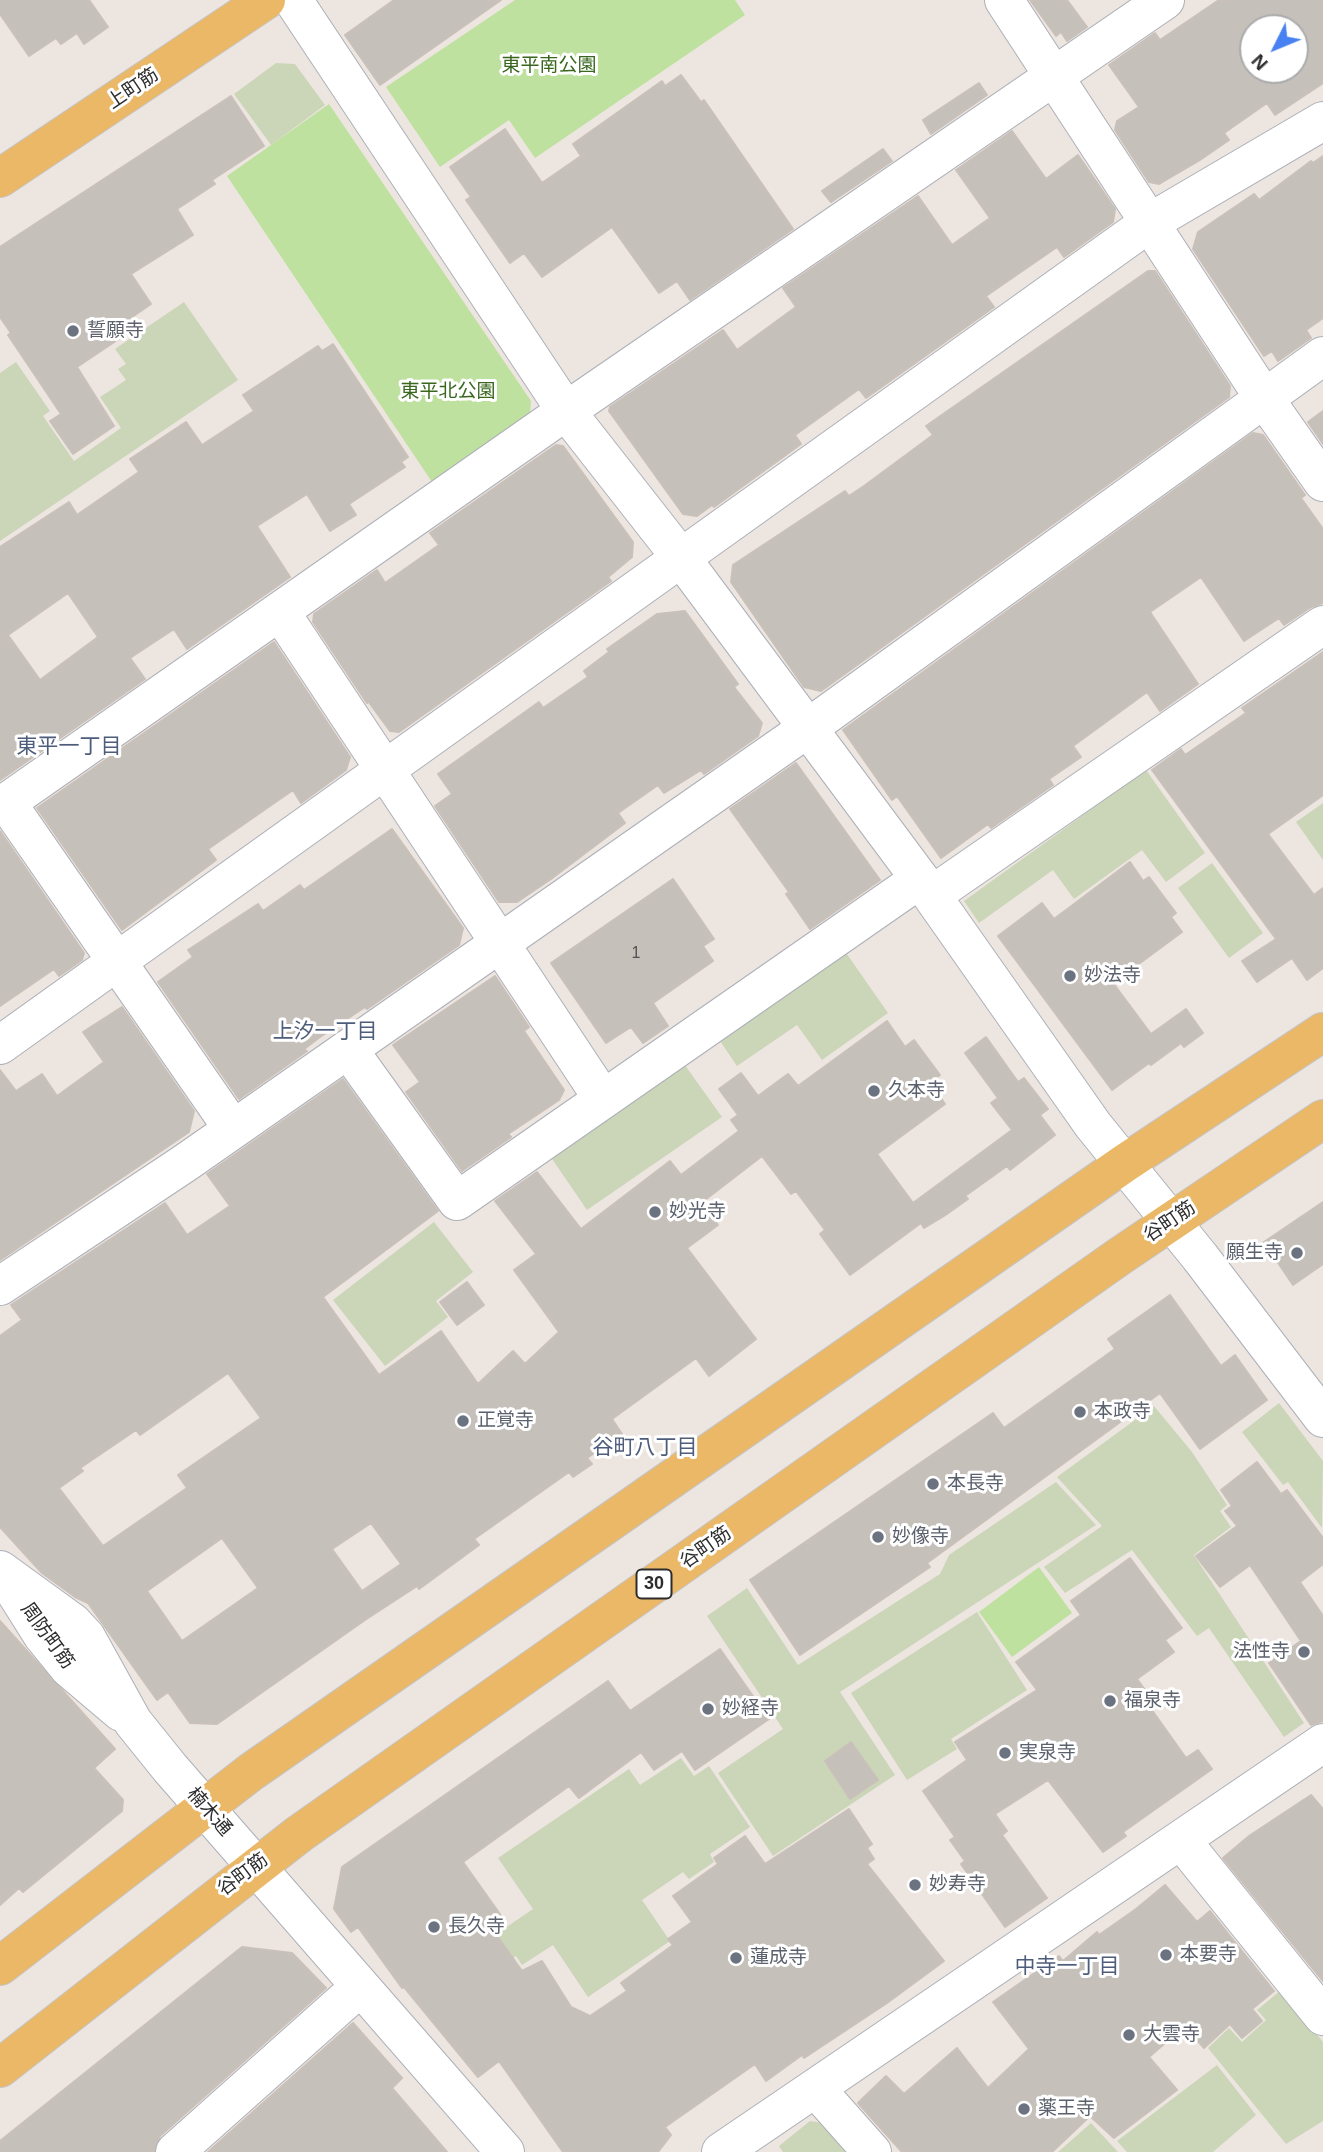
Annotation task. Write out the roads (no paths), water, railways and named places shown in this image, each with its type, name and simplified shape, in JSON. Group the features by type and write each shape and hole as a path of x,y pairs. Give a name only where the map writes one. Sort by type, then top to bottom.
{"main road":[{"name":"上町筋","path":"0,178 266,0"},
{"path":"0,1966 203,1806 1125,1163 1323,1032"},
{"name":"谷町筋","path":"0,2068 256,1865 1171,1221 1323,1119"}],"street":[{"path":"293,0 566,411 682,559 926,887 1093,1125 1323,1418"},
{"path":"1004,0 1264,398 1323,482"},
{"path":"233,1129 3,805 566,411 1166,0"},
{"path":"0,1045 1149,222 1323,121"},
{"path":"0,1286 233,1129 808,728 1323,356"},
{"path":"281,613 603,1099"},
{"path":"348,1049 457,1201 603,1099 1323,625"},
{"name":"楠木通","path":"0,1570 80,1630 95,1650 134,1722 203,1806 505,2152"},
{"path":"720,2152 816,2090 1323,1743"},
{"path":"1181,1840 1323,2016"},
{"path":"175,2152 360,1987"},
{"path":"816,2090 872,2152"}],"place":[{"name":"誓願寺","path":"73,331"},
{"name":"妙法寺","path":"1070,976"},
{"name":"久本寺","path":"874,1091"},
{"name":"妙光寺","path":"655,1212"},
{"name":"願生寺","path":"1297,1253"},
{"name":"本政寺","path":"1080,1412"},
{"name":"正覚寺","path":"463,1421"},
{"name":"本長寺","path":"933,1484"},
{"name":"妙像寺","path":"878,1537"},
{"name":"法性寺","path":"1304,1652"},
{"name":"福泉寺","path":"1110,1701"},
{"name":"妙経寺","path":"708,1709"},
{"name":"実泉寺","path":"1005,1753"},
{"name":"妙寿寺","path":"915,1885"},
{"name":"長久寺","path":"434,1927"},
{"name":"本要寺","path":"1166,1955"},
{"name":"蓮成寺","path":"736,1958"},
{"name":"大雲寺","path":"1129,2035"},
{"name":"薬王寺","path":"1024,2109"}],"district":[{"name":"東平一丁目","path":"69,747"},
{"name":"上汐一丁目","path":"325,1032"},
{"name":"谷町八丁目","path":"645,1448"},
{"name":"中寺一丁目","path":"1067,1967"}],"park label":[{"name":"東平南公園","path":"549,66"},
{"name":"東平北公園","path":"448,392"}]}
